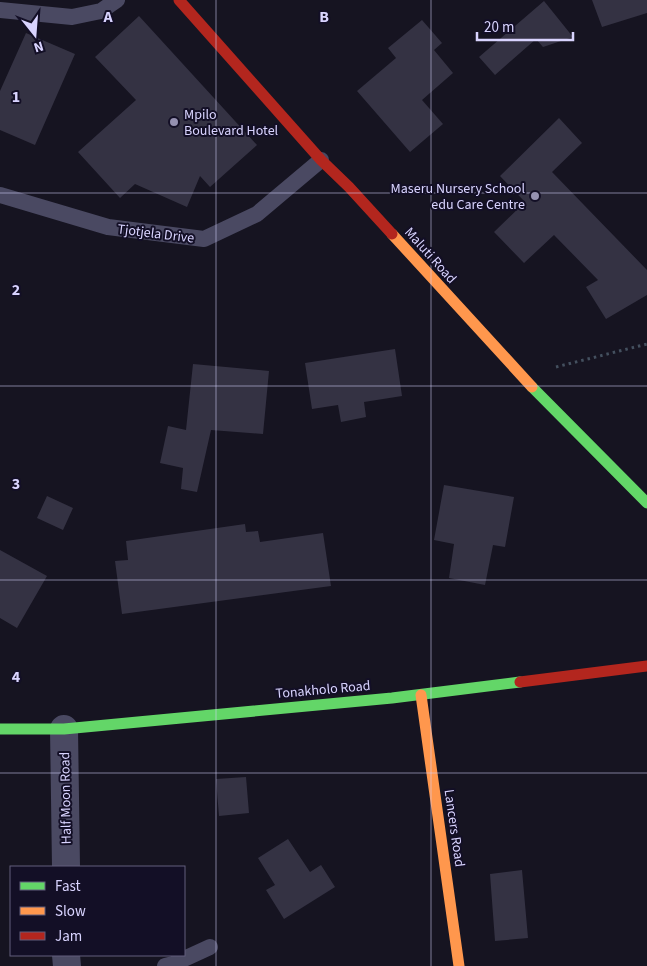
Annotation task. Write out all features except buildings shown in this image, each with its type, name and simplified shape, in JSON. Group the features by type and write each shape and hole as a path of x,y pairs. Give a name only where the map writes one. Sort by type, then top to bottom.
{"street":[{"name":"Maluti Road","path":"178,0 321,160 349,187 521,376 647,503"},
{"name":"Tonakholo Road","path":"0,729 64,730 421,695 647,666"},
{"name":"Lancers Road","path":"421,695 459,966"},
{"name":"Half Moon Road","path":"64,730 66,866"}],"lane":[{"path":"0,10 72,18 101,11 117,0"},
{"name":"Tjotjela Drive","path":"0,195 108,227 204,238 257,214 321,160"},
{"path":"166,966 210,947"}],"path":[{"path":"521,376 647,344"}],"traffic: fast":[{"path":"532,387 647,503"},
{"path":"0,729 64,729 392,698 520,682"}],"traffic: slow":[{"path":"392,234 532,387"},
{"path":"421,695 459,966"}],"traffic: jam":[{"path":"179,0 321,160 349,187 392,234"},
{"path":"520,682 647,666"}],"place":[{"name":"Mpilo Boulevard Hotel","path":"174,122"},
{"name":"Maseru Nursery School edu Care Centre","path":"535,196"}]}
